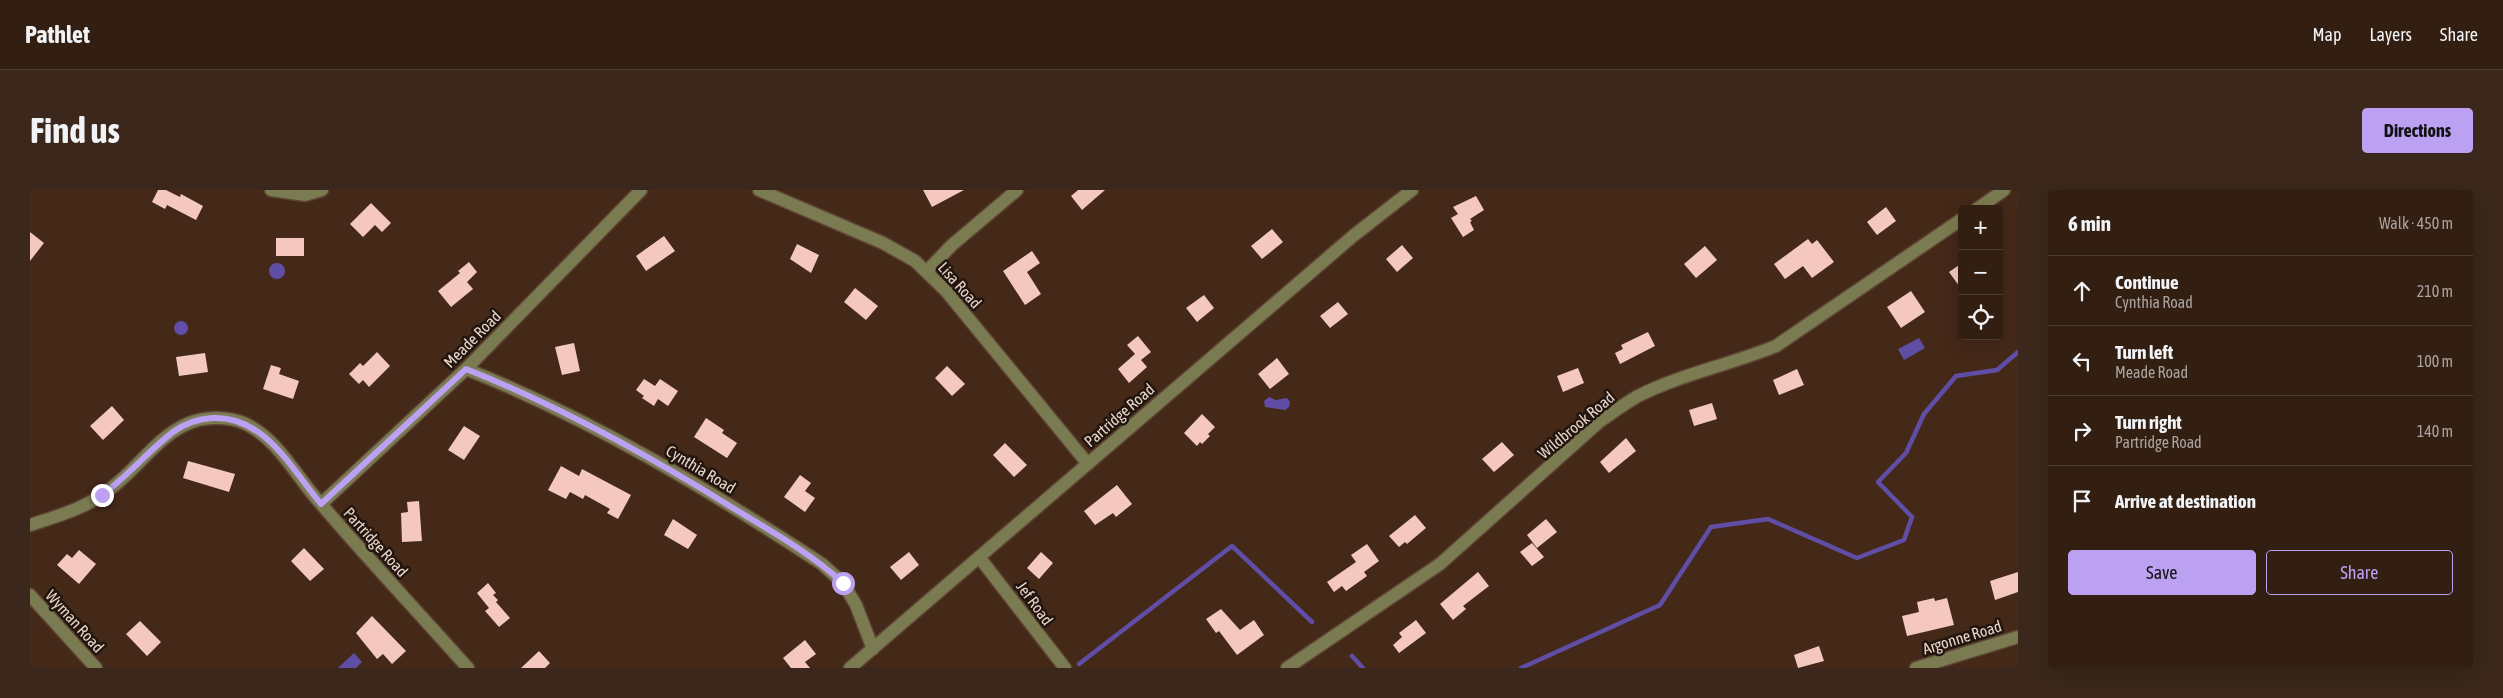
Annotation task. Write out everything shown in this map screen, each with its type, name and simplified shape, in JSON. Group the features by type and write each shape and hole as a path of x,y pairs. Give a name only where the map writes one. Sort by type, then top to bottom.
{"street":[{"path":"271,190 305,194 322,190"},
{"name":"Meade Road","path":"321,504 466,369 641,190"},
{"name":"Lisa Road","path":"759,190 900,252 926,271 946,291 1088,464"},
{"path":"926,271 952,245 1017,190"},
{"name":"Partridge Road","path":"850,668 1353,236 1412,190"},
{"path":"1983,205 2004,190"},
{"name":"Wildbrook Road","path":"1287,668 1440,564 1599,422 1621,406 1657,388 1746,359 1776,346 1958,222"},
{"name":"Cynthia Road","path":"466,369 509,386 604,433 677,473 822,564 843,583 856,605 873,648"},
{"name":"Partridge Road","path":"30,525 75,510 91,502 115,486 180,426 202,419 231,419 246,424 258,432 283,456 321,504 468,668"},
{"name":"Jef Road","path":"979,557 1065,668"},
{"name":"Wyman Road","path":"30,595 96,668"},
{"name":"Argonne Road","path":"1916,668 2018,637"}],"shaded area":[{"path":"274,263 280,263 285,268 283,277 274,279 269,274 269,268"},
{"path":"178,321 184,321 188,328 184,335 178,335 174,331 174,325"},
{"path":"1919,338 1925,348 1904,360 1898,349"},
{"path":"1269,397 1276,400 1287,398 1290,402 1289,407 1285,410 1265,407 1264,401"},
{"path":"354,653 362,662 356,668 338,668"}],"building":[{"path":"158,190 166,190 180,197 181,194 203,206 196,220 167,205 165,209 152,202"},
{"path":"923,190 964,190 932,207"},
{"path":"1078,190 1105,190 1082,210 1071,196"},
{"path":"1476,196 1484,210 1470,219 1474,230 1463,237 1451,218 1458,214 1453,207"},
{"path":"371,203 391,223 382,232 375,225 363,237 350,224"},
{"path":"1886,207 1896,221 1877,235 1867,222"},
{"path":"1272,229 1283,242 1262,259 1251,246"},
{"path":"30,232 44,243 30,261"},
{"path":"664,236 675,251 646,271 636,256"},
{"path":"276,238 304,238 304,256 276,256"},
{"path":"1808,239 1812,244 1817,240 1834,262 1812,278 1803,266 1785,279 1774,264"},
{"path":"797,244 819,255 811,273 790,259"},
{"path":"1402,245 1413,258 1397,272 1386,259"},
{"path":"1705,246 1717,260 1696,278 1684,264"},
{"path":"1032,251 1040,263 1027,272 1041,294 1025,305 1003,271"},
{"path":"469,262 477,272 467,282 473,289 451,307 438,291 460,273 458,271"},
{"path":"1958,266 1958,284 1949,272"},
{"path":"855,288 878,306 866,320 844,302"},
{"path":"1911,291 1925,312 1901,328 1887,307"},
{"path":"1204,295 1214,308 1197,322 1186,308"},
{"path":"1338,302 1348,314 1330,328 1320,316"},
{"path":"1648,332 1655,346 1620,364 1615,353 1623,349 1621,345"},
{"path":"1138,336 1151,352 1141,360 1147,367 1129,383 1118,369 1135,354 1127,345"},
{"path":"574,343 580,371 562,375 555,347"},
{"path":"377,352 390,366 369,387 363,380 359,384 349,374 360,363 363,366"},
{"path":"205,353 208,372 179,376 176,357"},
{"path":"1277,358 1289,374 1270,389 1258,374"},
{"path":"271,365 281,368 279,374 299,381 293,399 263,389"},
{"path":"947,366 965,384 952,396 935,378"},
{"path":"1578,368 1584,383 1563,392 1557,376"},
{"path":"1797,369 1804,385 1779,395 1773,380"},
{"path":"644,379 655,386 660,379 678,391 668,406 658,399 654,406 642,398 644,396 636,390"},
{"path":"1712,403 1717,419 1694,426 1689,410"},
{"path":"112,406 124,420 103,440 90,426"},
{"path":"1202,414 1215,427 1208,434 1210,436 1197,446 1184,433"},
{"path":"706,418 724,430 722,433 737,443 727,458 694,437"},
{"path":"464,426 480,436 464,460 448,450"},
{"path":"1626,438 1636,451 1609,473 1600,462"},
{"path":"1502,442 1514,455 1494,472 1482,459"},
{"path":"1005,443 1027,465 1014,477 993,455"},
{"path":"188,461 235,474 229,492 183,478"},
{"path":"561,466 579,476 582,469 631,495 618,519 607,513 610,509 585,495 583,499 570,492 566,499 548,490"},
{"path":"800,475 811,483 805,491 815,498 805,512 784,497"},
{"path":"1117,485 1132,504 1116,517 1113,513 1095,525 1084,511"},
{"path":"419,501 422,541 402,542 401,513 408,512 407,502"},
{"path":"1415,515 1426,528 1407,544 1405,542 1399,547 1389,536"},
{"path":"673,519 697,535 688,549 664,535"},
{"path":"1546,519 1557,532 1537,548 1527,535"},
{"path":"1532,543 1544,557 1532,566 1520,552"},
{"path":"1367,544 1379,561 1364,572 1367,576 1346,591 1342,586 1334,592 1327,582 1356,562 1351,555"},
{"path":"304,548 324,569 310,581 291,561"},
{"path":"79,550 96,564 79,584 57,565 67,554 72,558"},
{"path":"909,552 919,565 901,580 890,567"},
{"path":"1041,552 1053,563 1039,579 1027,568"},
{"path":"1478,572 1489,586 1463,606 1466,609 1453,620 1440,604"},
{"path":"2018,572 2018,592 1995,600 1990,581"},
{"path":"488,583 496,593 493,595 498,600 496,602 510,618 499,627 485,611 489,608 477,593"},
{"path":"1934,598 1935,601 1947,598 1954,625 1907,636 1902,616 1919,612 1917,602"},
{"path":"1221,609 1240,630 1254,620 1264,635 1237,655 1219,631 1216,633 1206,619"},
{"path":"372,616 406,651 392,664 383,654 377,659 356,633"},
{"path":"1416,620 1426,633 1399,653 1393,645 1402,637 1399,633"},
{"path":"140,621 161,642 147,656 126,634"},
{"path":"805,640 816,654 805,662 810,668 791,668 783,658"},
{"path":"1819,646 1824,661 1798,668 1794,655"},
{"path":"539,651 550,663 545,668 521,668"}],"waterway":[{"path":"1521,668 1660,605 1711,527 1768,519 1857,558 1904,540 1912,517 1878,482 1906,453 1924,414 1956,376 1997,370 2018,352"},
{"path":"1079,664 1232,546 1312,622"},
{"path":"1352,656 1363,668"}],"route":[{"path":"102,495 115,486 180,426 202,419 215,418 231,419 246,424 272,443 321,504 466,369 509,386 596,429 677,473 796,546 822,564 843,583"}]}
